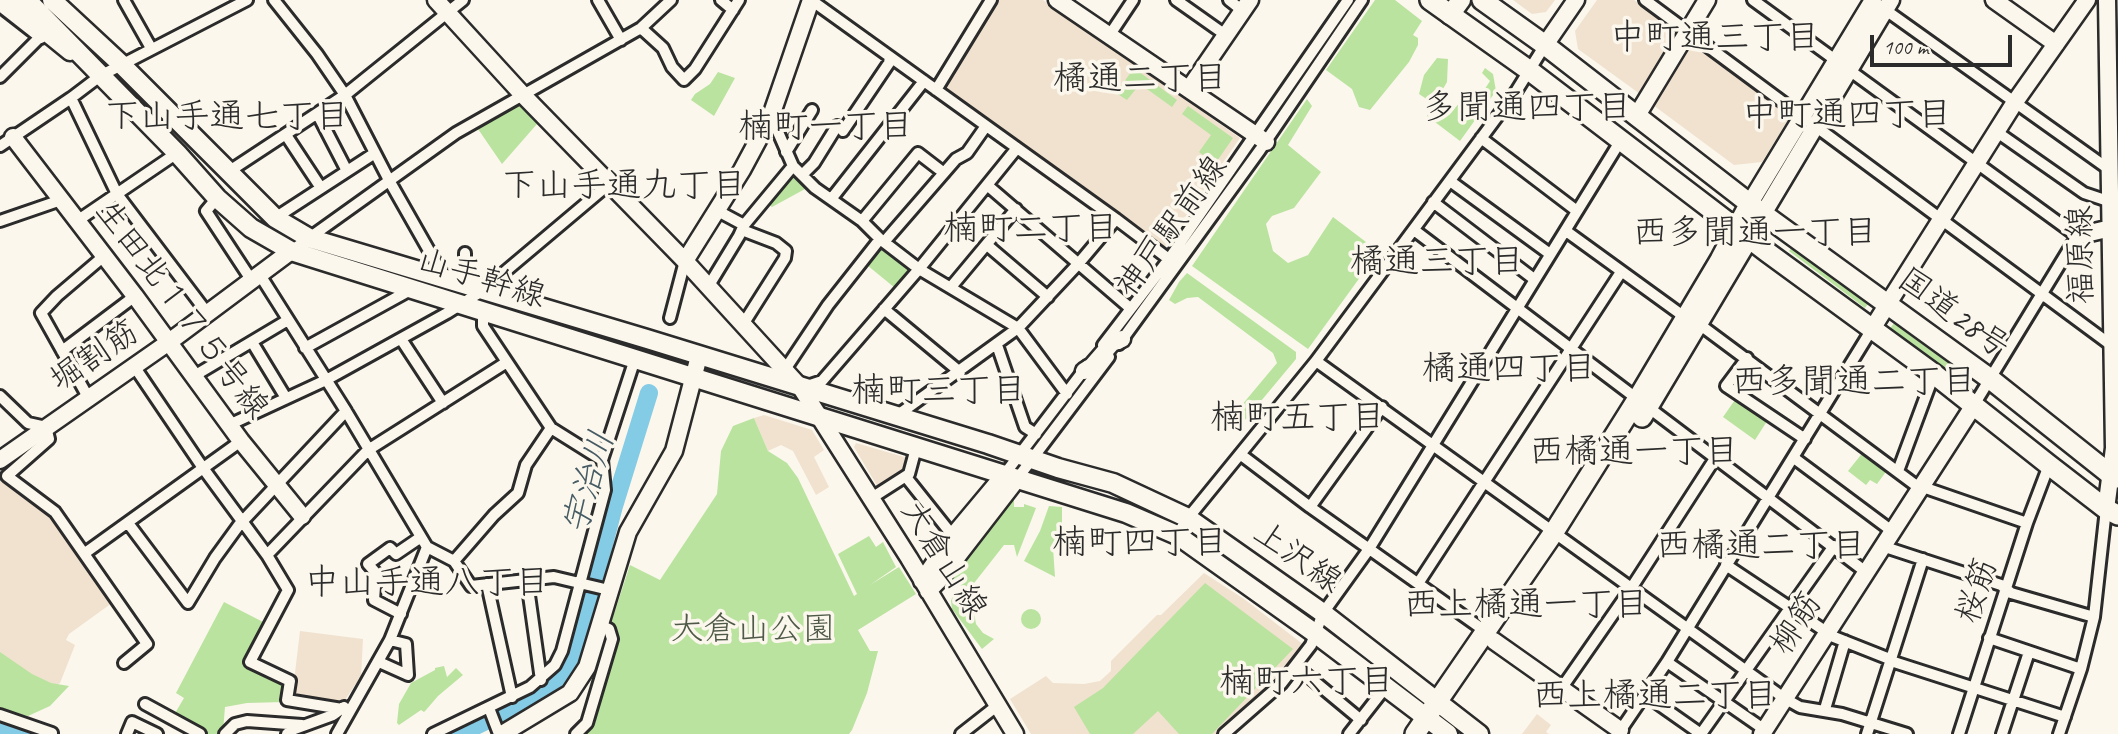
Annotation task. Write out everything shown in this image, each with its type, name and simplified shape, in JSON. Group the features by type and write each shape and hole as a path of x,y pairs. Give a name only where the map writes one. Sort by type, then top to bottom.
{"highway":[{"name":"国道28号","path":"1430,0 1455,7 1530,71 1934,374 2112,512"},
{"name":"国道28号","path":"1482,0 1757,209 1989,378 2114,477"},
{"path":"1415,734 1437,720 1490,636 1559,536 1693,321 1757,209"}],"main road":[{"name":"山手幹線","path":"27,0 44,31 100,76 177,153 217,198 251,228 291,251 412,289 470,293 647,339 1026,458"},
{"name":"山手幹線","path":"61,2 275,218 309,238 445,280 470,293 483,310 1010,477"},
{"name":"上沢線","path":"1026,458 1112,483 1188,518 1324,613 1437,720"},
{"name":"上沢線","path":"1010,477 1126,513 1177,535 1316,634 1385,688 1437,720 1479,734"}],"street":[{"path":"6,0 44,31"},
{"path":"221,0 228,10"},
{"path":"5,140 100,76 247,0"},
{"path":"274,0 317,54 345,95 445,280"},
{"name":"大倉山線","path":"436,0 522,94 685,261 801,388 1014,734"},
{"path":"228,172 318,115 463,0"},
{"path":"598,0 621,40"},
{"path":"291,251 456,133 641,28 671,0"},
{"path":"721,0 733,10"},
{"path":"641,28 663,48 672,67 684,80 695,69 739,0"},
{"path":"670,318 685,261 742,170 771,117 811,0 1173,262"},
{"path":"936,90 991,0"},
{"path":"1057,0 1261,139"},
{"path":"1110,36 1133,0"},
{"path":"1176,0 1227,36"},
{"path":"1189,89 1246,5 1228,0"},
{"name":"神戸駅前線","path":"1261,139 1348,0"},
{"name":"神戸駅前線","path":"1010,477 1122,339 1173,262 1362,0"},
{"path":"1177,535 1316,361 1414,230 1530,71 1576,0"},
{"path":"1645,0 2116,348"},
{"path":"1636,117 1707,0"},
{"path":"1753,0 2077,236"},
{"path":"1994,0 2056,44"},
{"path":"1240,454 1619,732 1667,662 1872,328 2015,102 2087,0"},
{"name":"福原線","path":"2107,0 2114,172 2110,202 2116,348 2112,512"},
{"path":"128,1 151,48"},
{"path":"0,77 44,31 61,2"},
{"path":"1757,209 1879,2 2114,172"},
{"path":"0,6 44,31"},
{"path":"802,175 840,129 889,63 890,57"},
{"path":"832,198 924,81"},
{"path":"71,98 117,194 208,313"},
{"path":"786,152 812,110"},
{"path":"318,115 347,171"},
{"path":"771,117 793,166 815,188 862,220 882,240 919,269 1018,328 1067,394"},
{"path":"783,371 828,305 882,240 956,159 967,153 986,126"},
{"path":"1997,132 2084,193 2110,202"},
{"path":"286,135 321,188"},
{"path":"1481,138 1577,211"},
{"name":"生田北１７５号線","path":"5,140 61,200 242,441 302,516"},
{"path":"1228,733 1262,703 1311,645 1324,613 1369,549 1621,140"},
{"path":"801,388 821,381 919,269 1017,148"},
{"path":"77,221 177,153"},
{"path":"275,218 375,153"},
{"path":"862,220 918,153 944,173"},
{"path":"708,287 743,227 793,166"},
{"path":"1450,181 1550,254"},
{"path":"231,424 326,380 401,339 470,293 610,184"},
{"path":"987,185 1130,308"},
{"path":"217,198 206,211 288,320 424,542 454,561 471,586 554,577 604,588"},
{"path":"0,221 61,200"},
{"path":"1433,202 1534,279"},
{"path":"951,286 1016,209"},
{"path":"716,210 786,251 785,258 742,326"},
{"path":"895,417 1018,328 1116,219"},
{"path":"1973,405 2077,236 2111,228"},
{"path":"1414,230 1866,572"},
{"path":"1566,231 1746,358 1920,487 2027,523"},
{"path":"987,245 1048,296"},
{"name":"堀割筋","path":"0,460 169,342 291,251"},
{"path":"465,253 470,293"},
{"path":"88,397 41,313 104,256"},
{"name":"神戸駅前線","path":"1026,458 1036,434 1130,308 1173,262"},
{"path":"1419,583 1621,272"},
{"path":"305,348 412,289"},
{"path":"62,351 135,296"},
{"path":"884,309 960,372"},
{"path":"483,310 483,327 551,428 603,460"},
{"path":"194,376 288,320"},
{"path":"401,339 443,403"},
{"path":"1084,371 1093,366 1112,343 1122,339"},
{"path":"252,342 286,398"},
{"path":"997,345 1025,427 1036,434"},
{"path":"489,710 499,731 538,715 570,693 587,667 600,625 604,588 636,516 674,451 687,375 694,354"},
{"path":"1746,358 1726,386 1805,439"},
{"path":"433,734 512,698 541,680 555,665 562,651 583,583 605,490 603,460 637,360"},
{"path":"1316,361 1784,698 1800,707 1825,709 1907,734"},
{"path":"267,555 368,450 507,362"},
{"path":"134,366 203,468 267,555 288,590 250,662 290,681 287,700 342,709"},
{"path":"1898,471 1934,374"},
{"path":"0,396 28,423 46,427 49,439 7,476 55,512 147,644 124,663"},
{"name":"柳筋","path":"1764,732 1973,405"},
{"path":"1310,507 1382,407"},
{"path":"128,523 188,603 215,558 242,523 346,411"},
{"path":"454,561 494,515 518,493 526,465 551,428"},
{"path":"85,553 242,441"},
{"path":"870,499 909,474 916,448"},
{"path":"1561,689 1632,587 1716,457"},
{"path":"1794,457 1892,531"},
{"name":"桜筋","path":"1959,734 2027,523 2049,465"},
{"path":"906,477 953,536"},
{"path":"925,586 953,536 1010,477"},
{"path":"925,586 939,580 1010,477"},
{"path":"2059,734 2081,669 2094,617 2112,512"},
{"path":"337,734 390,640 424,542"},
{"path":"401,614 374,600 376,573 368,564 390,548 396,554 424,542"},
{"path":"1644,694 1701,734 1833,546"},
{"path":"1882,546 2001,585 2011,593 2094,617"},
{"path":"1867,734 1923,559"},
{"path":"1726,565 1845,641 1891,660 2065,717"},
{"path":"527,581 541,680"},
{"path":"487,584 512,698"},
{"path":"576,734 587,723 612,639 609,629 600,625"},
{"path":"1989,638 2081,669"},
{"path":"379,662 408,675 406,643 390,640"},
{"path":"1825,709 1845,641"},
{"path":"2002,734 2029,652"},
{"path":"1667,662 1764,732"},
{"path":"1296,666 1361,720"},
{"path":"287,734 333,715 342,709 361,682 366,685"},
{"path":"1349,734 1385,688"},
{"path":"145,704 200,734"},
{"path":"961,734 998,705"},
{"path":"0,715 52,733"},
{"path":"225,734 236,724 247,721 305,725"},
{"path":"127,734 132,722 157,734"}],"shaded area":[{"path":"995,0 1043,0 1240,138 1165,246 945,92 943,86"},
{"path":"1513,0 1555,0 1546,12 1532,14"},
{"path":"1597,0 1634,0 1674,29 1677,38 1640,94 1578,49 1575,31"},
{"path":"1695,46 1790,117 1762,162 1734,165 1653,105 1687,47"},
{"path":"764,415 812,430 824,450 814,457 829,487 816,495 793,451 781,445 768,451 754,418"},
{"path":"856,443 911,459 908,472 879,489 854,447"},
{"path":"0,478 49,510 112,603 69,634 66,640 75,645 60,683 47,692 0,661"},
{"path":"1204,573 1244,599 1304,645 1285,671 1258,699 1218,734 1031,734 1010,699 1046,676 1053,683 1084,684 1100,681 1111,671 1111,661"},
{"path":"300,631 363,639 361,676 341,706 292,698"},
{"path":"1537,714 1551,725 1546,732 1549,734 1522,734"}],"green space":[{"path":"1375,0 1395,0 1422,21 1413,35 1418,38 1418,45 1409,62 1370,110 1359,107 1352,89 1326,70"},
{"path":"1437,58 1448,59 1447,82 1434,104 1449,115 1467,94 1479,98 1490,81 1482,73 1485,68 1493,74 1496,91 1460,141 1427,116 1428,100 1419,94 1424,75"},
{"path":"1134,68 1177,100 1172,107 1140,84 1127,100 1116,93"},
{"path":"718,72 735,78 714,116 691,100 710,84"},
{"path":"1307,99 1312,106 1288,145 1321,172 1294,208 1272,216 1266,224 1273,251 1288,263 1308,255 1333,217 1366,242 1362,250 1374,258 1308,349 1192,266"},
{"path":"520,105 537,124 502,164 478,129"},
{"path":"1188,106 1233,138 1215,164 1199,152 1211,135 1182,114"},
{"path":"789,175 795,176 805,189 772,207 766,202"},
{"path":"882,246 910,270 895,288 867,265"},
{"path":"1792,247 1868,304 1865,308 1789,251"},
{"path":"1187,273 1296,352 1296,359 1246,419 1239,422 1233,419 1236,412 1277,363 1273,353 1198,297 1187,298 1175,304 1169,300"},
{"path":"1894,323 1968,378 1963,385 1889,330"},
{"path":"1737,397 1769,418 1755,440 1723,417"},
{"name":"大倉山公園","path":"754,418 768,451 787,463 798,478 854,596 857,594 838,554 869,536 876,547 883,542 896,567 870,585 899,567 916,594 858,630 870,651 878,651 867,693 852,730 849,734 582,734 616,650 612,620 630,565 660,580 717,494 721,451 733,426"},
{"path":"1864,451 1888,469 1877,484 1870,480 1866,485 1848,471"},
{"path":"1014,499 1014,507 1024,507 1024,504 1036,508 1017,557 1014,545 1004,545 971,587 952,584 952,576 1010,500"},
{"path":"1049,506 1062,507 1062,535 1055,540 1053,548 1055,577 1024,561 1040,531"},
{"path":"1205,583 1293,649 1212,734 1179,734 1158,711 1133,734 1090,734 1074,707 1103,688"},
{"path":"954,592 970,592 962,603 970,610 974,606 970,600 972,592 976,592 980,598 974,612 976,624 983,633 994,639 982,649 952,609"},
{"path":"224,602 267,624 246,664 287,683 284,702 247,703 225,707 223,731 221,734 208,734 174,715 184,698 176,693"},
{"path":"1031,609 1038,612 1041,619 1038,626 1031,629 1024,626 1021,619 1024,612"},
{"path":"0,652 32,674 51,683 69,686 50,706 28,716 0,709"},
{"path":"444,666 447,677 456,668 463,675 424,712 421,710 399,725 399,704 411,683 435,668"}],"waterway":[{"name":"宇治川","path":"459,734 542,694 559,678 573,655 614,506 649,393"},
{"name":"宇治川","path":"0,726 27,734"}],"district":[{"name":"中町通三丁目","path":"1715,39"},
{"name":"橘通二丁目","path":"1140,80"},
{"name":"多聞通四丁目","path":"1527,109"},
{"name":"中町通四丁目","path":"1847,116"},
{"name":"下山手通七丁目","path":"227,118"},
{"name":"楠町一丁目","path":"826,128"},
{"name":"下山手通九丁目","path":"624,187"},
{"name":"楠町二丁目","path":"1031,230"},
{"name":"西多聞通一丁目","path":"1755,234"},
{"name":"橘通三丁目","path":"1437,263"},
{"name":"橘通四丁目","path":"1509,370"},
{"name":"西多聞通二丁目","path":"1854,383"},
{"name":"楠町三丁目","path":"939,392"},
{"name":"楠町五丁目","path":"1298,419"},
{"name":"西橘通一丁目","path":"1634,453"},
{"name":"楠町四丁目","path":"1140,544"},
{"name":"西橘通二丁目","path":"1761,547"},
{"name":"中山手通八丁目","path":"427,584"},
{"name":"西上橘通一丁目","path":"1526,606"},
{"name":"楠町六丁目","path":"1307,683"},
{"name":"西上橘通二丁目","path":"1655,697"}]}
